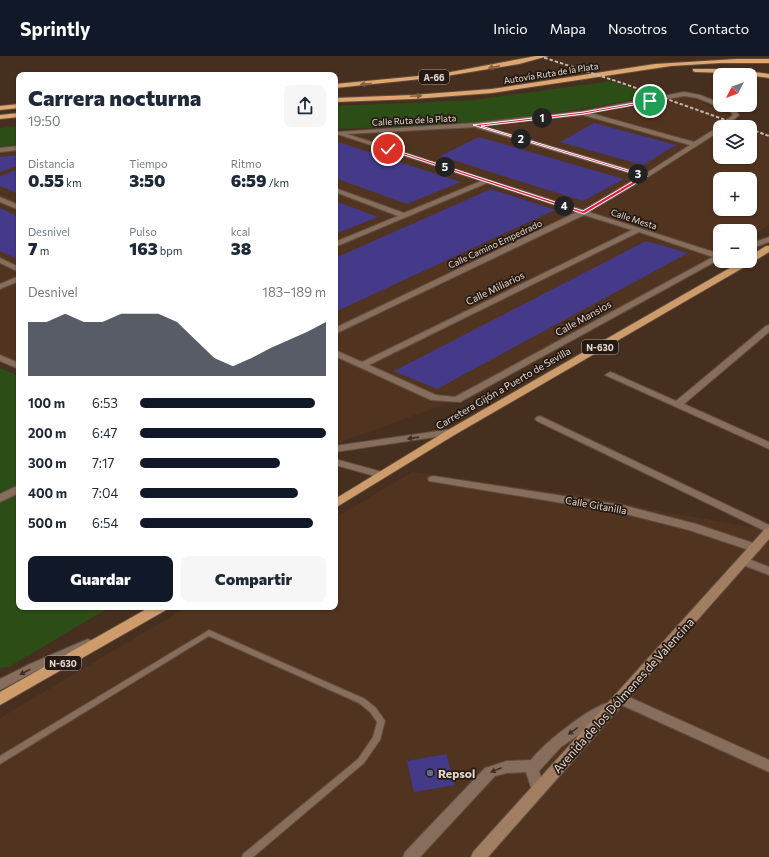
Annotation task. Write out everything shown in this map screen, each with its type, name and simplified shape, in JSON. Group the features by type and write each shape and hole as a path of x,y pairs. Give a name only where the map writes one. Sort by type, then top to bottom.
{"highway":[{"name":"Autovía Ruta de la Plata","path":"338,86 448,75 544,56"},
{"name":"Autovía Ruta de la Plata","path":"338,100 456,94 543,84 674,64 722,61 769,61"},
{"path":"592,77 681,70 730,71 769,76"},
{"path":"0,108 16,106"},
{"path":"0,117 16,115"},
{"name":"Carretera Gijón a Puerto de Sevilla","path":"757,256 768,250"},
{"name":"Carretera Gijón a Puerto de Sevilla","path":"338,502 452,432 735,268"},
{"name":"N-630","path":"0,699 157,610"}],"main road":[{"name":"Avenida de los Dólmenes de Valencina","path":"478,857 769,532"}],"street":[{"name":"Calle Ruta de la Plata","path":"338,133 475,125 584,113 684,94 698,96 713,102"},
{"name":"Calle Camino Empedrado","path":"730,120 736,115 734,112"},
{"path":"584,113 696,144"},
{"path":"475,125 646,176"},
{"name":"Calle Camino Empedrado","path":"338,330 584,212 646,176 713,132"},
{"name":"Calle Mesta","path":"338,133 713,254"},
{"path":"0,150 16,148"},
{"path":"338,244 487,181"},
{"path":"338,191 405,216"},
{"path":"0,200 16,207"},
{"name":"Calle Miliarios","path":"362,365 638,230"},
{"path":"757,244 769,239"},
{"name":"Calle Mansios","path":"362,365 434,398 457,400 713,259"},
{"path":"0,260 16,268"},
{"path":"0,287 16,279"},
{"path":"677,405 769,328"},
{"path":"338,354 362,365"},
{"path":"0,358 16,365"},
{"path":"610,375 769,446"},
{"path":"540,419 769,529"},
{"path":"338,449 452,432"},
{"path":"338,463 382,475"},
{"name":"Calle Gitanilla","path":"433,479 622,509 692,527 755,548"},
{"path":"0,499 16,490"},
{"path":"744,561 769,571"},
{"path":"0,685 34,667 125,628"},
{"path":"538,790 532,770 549,749 619,700 769,766"},
{"path":"410,857 490,772 512,765 534,766"}],"lane":[{"path":"0,760 209,633 362,701 373,710 381,720 377,738 361,761 246,857"}],"shaded area":[{"path":"684,94 713,108 713,112 722,112 739,120 713,120 713,164 757,164 757,128 769,134 769,225 757,233 757,224 713,224 713,260 457,400 338,443 338,133 475,125 583,113"},
{"path":"16,149 16,360 0,355 0,151"},
{"path":"412,472 605,499 654,510 769,530 769,857 0,857 0,718 182,610 338,610 338,516"}],"green space":[{"path":"612,81 653,96 573,110 493,121 338,129 338,106 473,100"},
{"path":"16,126 16,145 0,147 0,128"},
{"path":"0,368 16,375 16,610 105,610 9,667 0,668"}],"building":[{"path":"594,123 676,145 643,165 560,142"},
{"path":"479,137 624,179 583,201 440,156"},
{"path":"338,142 461,182 407,204 338,179"},
{"path":"16,155 16,166 0,172 0,157"},
{"path":"16,170 16,193 0,186 0,176"},
{"path":"491,189 555,210 338,311 338,257"},
{"path":"338,202 378,217 338,233"},
{"path":"0,208 16,216 16,259 0,251"},
{"path":"646,241 688,253 437,389 394,371"},
{"name":"Repsol","path":"446,754 455,785 414,792 407,761"}],"railway":[{"path":"539,56 622,83 725,120"},
{"path":"757,132 769,136"}],"place":[{"name":"Repsol","path":"430,773"}],"route":[{"path":"388,149 584,212 646,176 475,125 584,113 650,101"}]}
